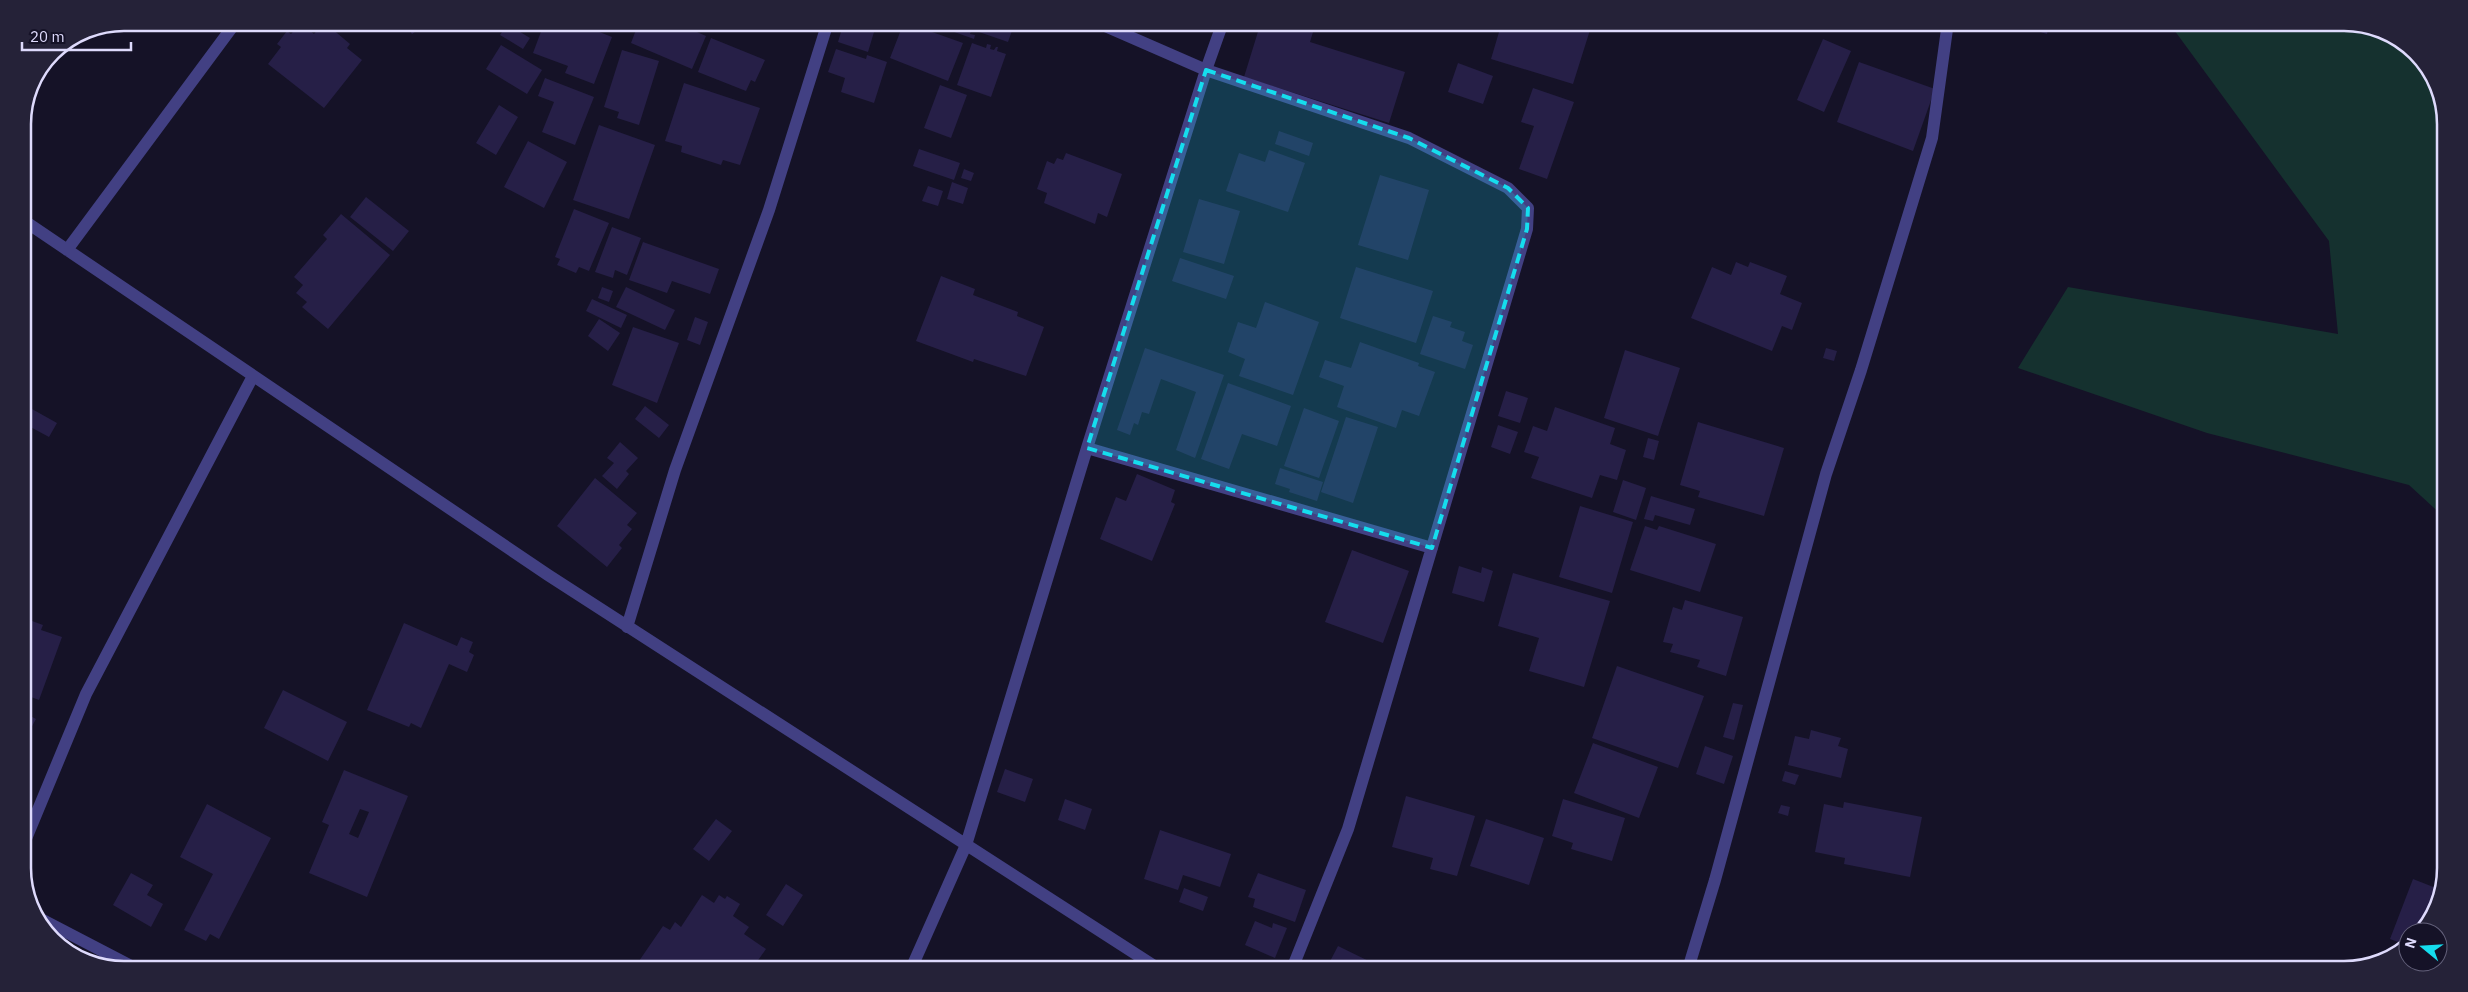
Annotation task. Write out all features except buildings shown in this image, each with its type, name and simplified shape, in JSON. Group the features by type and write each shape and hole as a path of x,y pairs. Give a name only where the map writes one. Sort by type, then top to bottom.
{"street":[{"path":"67,250 229,31"},
{"path":"627,626 675,470 769,210 825,31"},
{"path":"1117,31 1206,70 1409,138 1508,188 1528,208 1527,229 1348,829 1296,961"},
{"path":"915,961 966,846 1087,448 1220,31"},
{"path":"1691,961 1715,880 1826,474 1861,370 1932,138 1947,31"},
{"path":"31,225 627,626 1145,961"},
{"path":"31,827 86,694 253,376"},
{"path":"1087,448 1432,548"},
{"path":"50,924 119,961"}],"highlighted area":[{"path":"1206,70 1409,138 1508,188 1528,208 1527,229 1432,548 1087,448"}],"green space":[{"path":"2175,31 2350,31 2368,34 2390,44 2410,58 2427,83 2432,94 2437,118 2437,511 2409,485 2207,433 2018,368 2068,287 2338,334 2329,241"}]}
